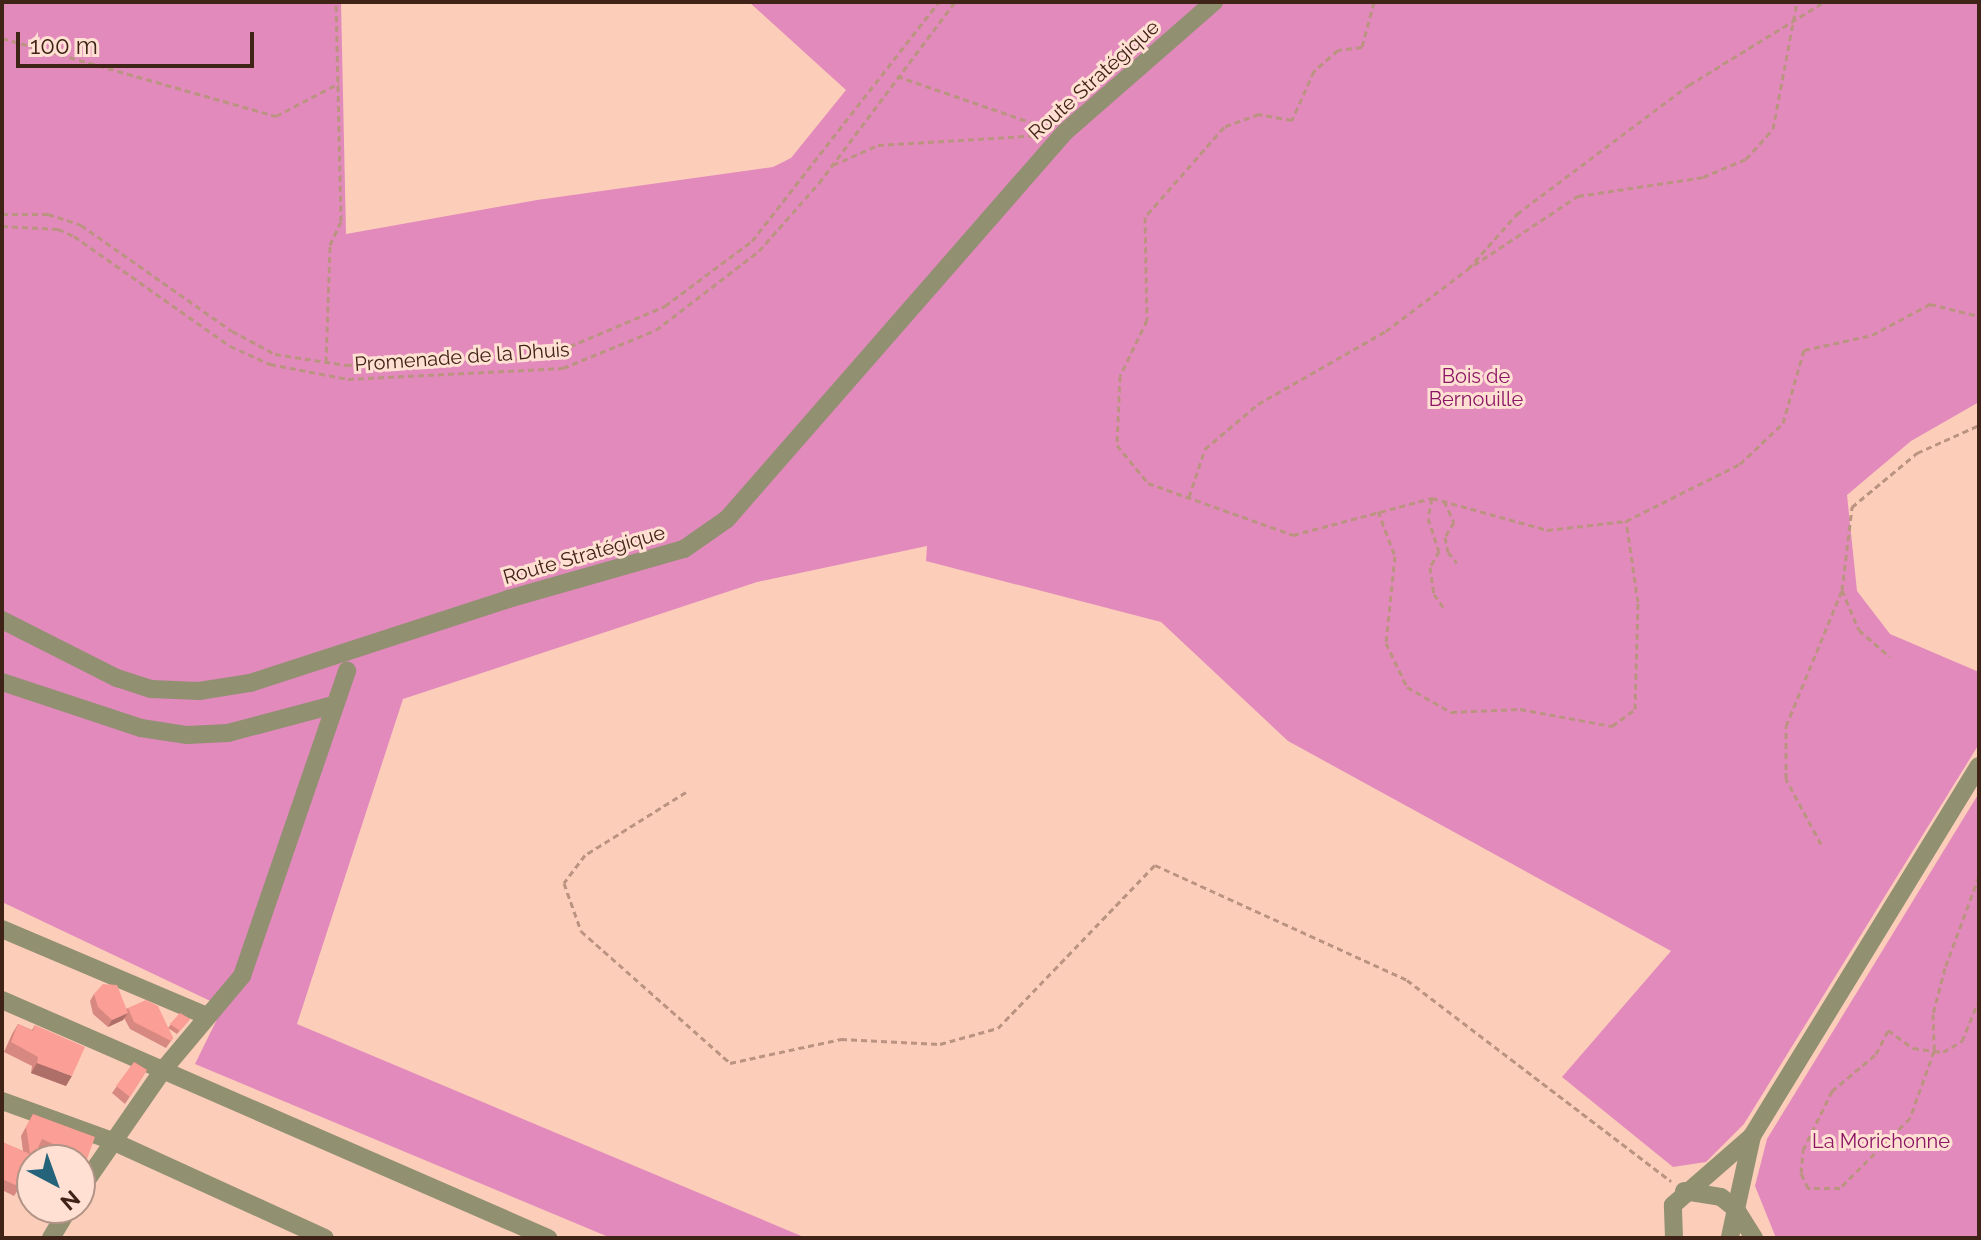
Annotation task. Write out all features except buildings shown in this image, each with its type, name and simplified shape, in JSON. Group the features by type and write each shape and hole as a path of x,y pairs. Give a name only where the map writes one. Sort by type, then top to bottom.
{"street":[{"name":"Route Stratégique","path":"2,620 70,658 151,689 199,691 250,683 368,648 508,599 684,549 727,519 1064,133 1214,2"},
{"path":"96,1163 110,1140 205,1015 242,976 347,671"},
{"path":"2,682 141,728 187,735 228,733 333,705"},
{"path":"1730,1238 1752,1136 1979,766"},
{"path":"2,929 205,1015"},
{"path":"2,1000 548,1238"},
{"path":"2,1101 110,1140 325,1238"},
{"path":"1670,1232 1673,1205 1684,1191 1752,1136"},
{"path":"1684,1191 1721,1197 1736,1209 1754,1238"}],"path":[{"path":"326,362 330,245 340,230 336,2"},
{"name":"Promenade de la Dhuis","path":"2,214 48,214 81,225 232,331 275,354 326,362 542,358 665,306 752,241 939,2"},
{"name":"Promenade de la Dhuis","path":"2,226 58,229 74,236 230,346 270,364 348,379 563,368 656,330 724,283 831,166 955,2"},
{"path":"1374,2 1362,47 1338,50 1314,71 1292,120 1259,114 1224,127 1145,217 1147,320 1120,376 1117,445 1148,483 1293,535 1432,498 1547,530 1626,521 1740,464 1783,423 1804,350 1872,335 1930,304 1979,316"},
{"path":"1189,497 1205,449 1258,404 1386,331 1468,269 1578,196 1703,177 1746,159 1773,129 1788,29 1797,2"},
{"path":"1468,269 1517,214 1652,112 1689,85 1788,29 1824,2"},
{"path":"2,38 276,116 339,83"},
{"path":"897,76 1064,133"},
{"path":"831,166 878,145 1064,133"},
{"path":"1821,844 1786,779 1786,726 1842,590 1852,507 1917,453 1979,425"},
{"path":"1432,498 1428,518 1439,551 1430,567 1434,594 1445,610"},
{"path":"1444,501 1454,522 1445,537 1448,552 1457,563"},
{"path":"1378,511 1395,556 1386,643 1407,687 1451,712 1520,709 1612,726 1635,709 1638,602 1626,521"},
{"path":"1842,590 1859,630 1890,657"},
{"path":"686,792 585,855 564,883 581,931 730,1063 841,1039 940,1044 998,1028 1155,865 1407,980 1684,1191"},
{"path":"1979,876 1941,983 1933,1014 1934,1051 1910,1118 1840,1188 1808,1188 1801,1173 1803,1150 1832,1091 1876,1054 1888,1030 1913,1048 1934,1051 1943,1052 1962,1041 1979,1000"}],"green space":[{"name":"Bois de Bernouille","path":"2,2 341,2 346,234 537,200 773,167 791,158 846,90 749,2 1979,2 1979,402 1911,441 1847,495 1857,591 1890,634 1979,672 1979,744 1744,1124 1706,1162 1673,1167 1562,1077 1671,951 1288,741 1161,622 926,561 927,546 757,582 403,699 297,1024 806,1238 611,1238 195,1064 223,1007 2,902"},
{"name":"La Morichonne","path":"1979,793 1979,1238 1776,1238 1755,1186 1767,1139"}]}
